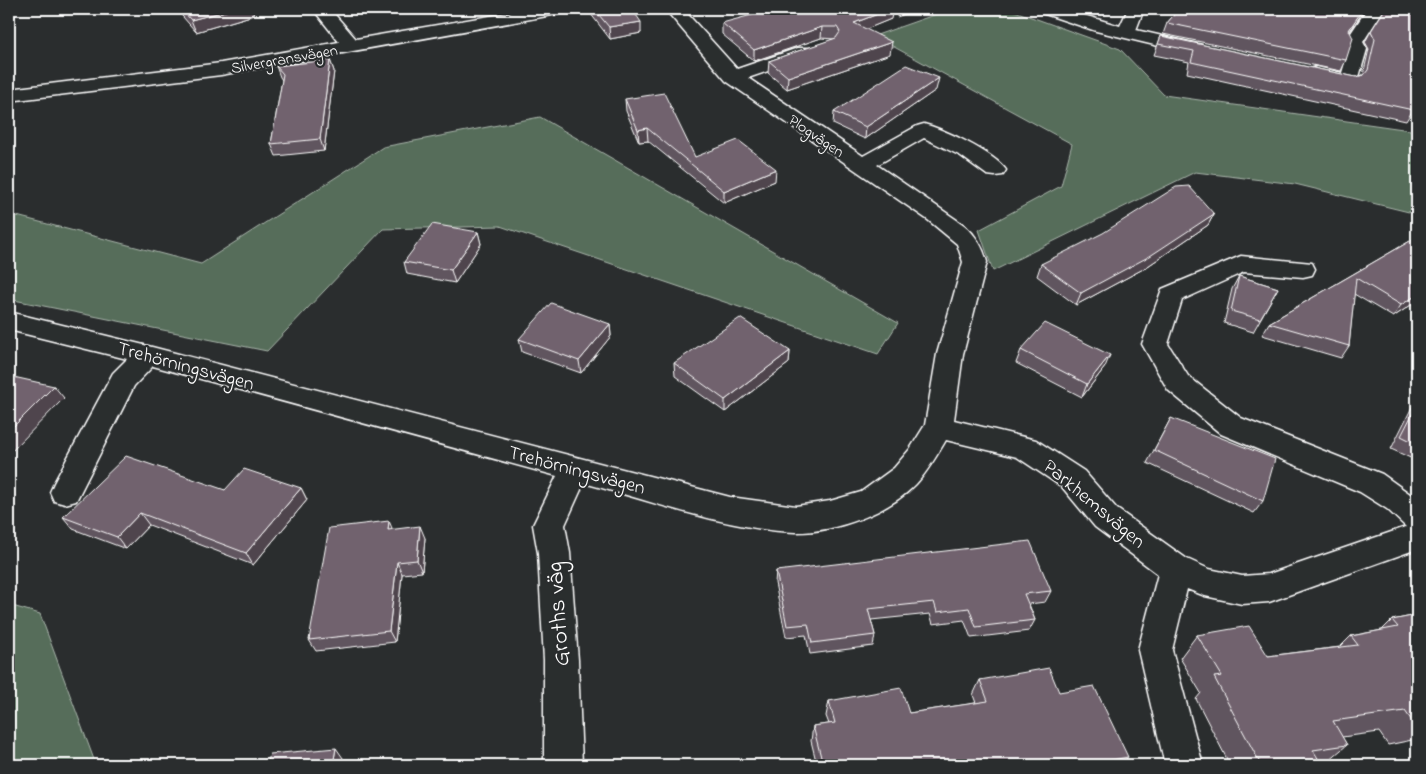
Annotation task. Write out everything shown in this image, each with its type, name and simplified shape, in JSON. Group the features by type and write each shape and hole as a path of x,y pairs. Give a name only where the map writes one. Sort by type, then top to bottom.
{"street":[{"path":"321,9 352,46"},
{"name":"Silvergransvägen","path":"9,95 221,68 558,9"},
{"name":"Plogvägen","path":"674,9 733,77 936,215 965,237 972,248"},
{"path":"1048,9 1126,33 1215,53"},
{"path":"1126,33 1136,9"},
{"path":"1302,70 1350,80 1358,49 1354,42 1375,9"},
{"path":"733,77 819,47"},
{"path":"862,165 924,130 968,152 995,170"},
{"name":"Trehörningsvägen","path":"9,321 148,355 730,510 796,519 830,514 871,502 904,476 920,458 939,427 950,354 975,262 972,248"},
{"path":"1303,269 1241,264 1171,295 1155,344 1178,383 1231,426 1371,483 1398,500 1417,518"},
{"path":"65,492 123,380 148,355"},
{"name":"Parkhemsvägen","path":"939,427 1026,448 1073,479 1106,518 1176,569 1205,582 1242,590 1269,588 1417,536"},
{"name":"Groths väg","path":"563,765 561,660 554,553 549,524 576,468"},
{"path":"1176,569 1155,650 1184,765"}],"green space":[{"path":"951,9 1009,9 1120,49 1164,95 1417,131 1417,214 1295,184 1195,172 993,271 979,230 1061,186 1072,144 874,36"},
{"path":"540,117 898,323 878,354 500,226 383,229 267,351 9,299 9,214 201,264 383,147"},
{"path":"9,605 40,614 96,765 9,765"}],"building":[{"path":"181,9 233,9 191,20"},
{"path":"594,9 632,9 641,22 609,27"},
{"path":"774,9 891,9 854,23 892,42 788,77 769,61 836,38 840,32 837,27 822,27 754,50 722,23"},
{"path":"1179,9 1363,9 1349,30 1353,38 1346,60 1167,23"},
{"path":"1385,9 1417,9 1417,63 1413,110 1191,62 1194,51 1158,44 1161,36 1356,77 1364,75 1368,70 1375,39 1371,31"},
{"path":"330,60 320,139 271,144 283,74 276,66"},
{"path":"906,65 939,78 866,127 834,112"},
{"path":"664,93 695,157 738,140 776,169 724,191 647,128 638,130 625,99"},
{"path":"1189,186 1214,214 1150,256 1081,293 1041,264 1103,233 1176,187"},
{"path":"432,224 478,232 451,270 404,262"},
{"path":"1417,237 1417,295 1401,305 1356,278 1349,346 1269,323"},
{"path":"1239,276 1278,288 1260,319 1231,311"},
{"path":"551,303 610,324 579,361 519,339"},
{"path":"740,318 790,351 725,400 674,363"},
{"path":"1045,323 1110,355 1087,384 1021,350"},
{"path":"9,376 54,386 9,431"},
{"path":"1417,405 1417,444 1401,436"},
{"path":"1171,418 1275,459 1263,501 1154,450"},
{"path":"126,456 225,490 244,469 301,488 246,553 140,513 117,537 63,517"},
{"path":"389,521 388,530 420,526 417,560 397,562 389,631 309,640 329,528"},
{"path":"1030,541 1051,591 1024,594 1035,620 976,627 969,608 937,612 934,602 868,609 875,635 812,643 808,624 787,626 776,571"},
{"path":"1417,615 1417,724 1414,724 1405,711 1333,721 1347,745 1313,750 1322,765 1261,765 1214,677 1222,676 1197,635 1249,626 1268,656 1358,645 1351,636 1398,627 1392,620"},
{"path":"1049,668 1059,692 1094,686 1128,757 1092,765 823,765 813,726 835,723 829,701 901,688 909,713 988,701 980,680"},
{"path":"336,748 333,765 267,765 270,754"}]}
